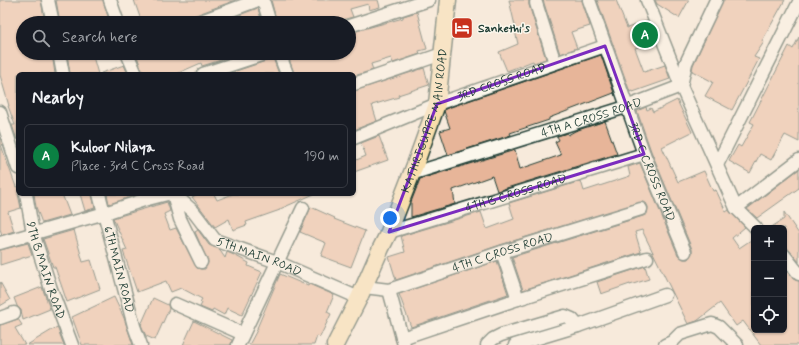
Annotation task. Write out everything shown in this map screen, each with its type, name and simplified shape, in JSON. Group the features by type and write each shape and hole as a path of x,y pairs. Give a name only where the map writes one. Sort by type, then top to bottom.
{"main road":[{"name":"KATHRIGUPPE MAIN ROAD","path":"335,345 389,232 437,104 448,0"}],"street":[{"path":"48,0 51,16"},
{"path":"110,0 116,16"},
{"path":"215,16 258,0"},
{"path":"263,0 268,16"},
{"path":"356,24 427,0"},
{"name":"3RD C CROSS ROAD","path":"589,0 626,107 685,252"},
{"path":"647,0 681,86 736,208 753,225"},
{"path":"681,86 686,62 716,0"},
{"path":"717,165 799,2"},
{"path":"536,3 555,63"},
{"name":"3RD CROSS ROAD","path":"356,137 437,104 605,46"},
{"path":"356,83 442,54"},
{"path":"60,60 63,72"},
{"path":"130,60 135,72"},
{"path":"209,72 246,60"},
{"path":"282,60 286,72"},
{"name":"4TH A CROSS ROAD","path":"411,174 626,107 681,86"},
{"path":"0,112 16,162"},
{"name":"4TH B CROSS ROAD","path":"389,232 644,154"},
{"path":"736,208 799,160"},
{"name":"9TH B MAIN ROAD","path":"26,196 33,233 51,289 72,345"},
{"name":"6TH MAIN ROAD","path":"100,196 134,326 141,345"},
{"path":"0,243 159,196"},
{"path":"174,196 180,219 201,262"},
{"name":"5TH MAIN ROAD","path":"176,196 193,211 215,240 361,293"},
{"path":"174,304 240,340 303,208"},
{"name":"4TH C CROSS ROAD","path":"361,293 389,290 641,208"},
{"path":"502,252 518,299"},
{"path":"389,290 403,341 518,299 647,258"},
{"path":"787,260 799,274"},
{"path":"515,345 578,326 665,295"},
{"path":"0,318 14,313"},
{"path":"487,345 493,338 501,335 566,316 570,316 578,326"},
{"path":"665,345 672,342 680,334 712,324 719,327 737,345"}],"highlighted area":[{"path":"605,46 644,154 389,232 437,104"}],"building":[{"path":"0,0 41,0 44,16 16,16 16,60 53,60 55,72 16,72 16,137 12,125 15,125 8,106 0,75"},
{"path":"56,0 103,0 108,16 59,16"},
{"path":"134,0 236,0 193,16 140,16"},
{"path":"271,0 378,0 380,7 369,10 368,4 350,9 353,16 275,16"},
{"path":"509,0 529,0 529,5 546,59 534,63 533,61 507,71 499,52 518,44"},
{"path":"543,0 582,0 590,26 571,32 577,48 560,54"},
{"path":"597,0 616,0 627,28 647,21 655,41 635,48 644,72 665,65 670,79 630,92"},
{"path":"655,0 689,0 679,18 657,4"},
{"path":"723,0 785,0 762,41 764,42 754,57 759,59 732,110 705,96 713,82 692,71 693,65"},
{"path":"258,8 260,16 237,16"},
{"path":"417,12 427,49 419,51 420,54 393,63 391,58 371,64 373,70 356,75 356,72 293,72 289,60 356,60 356,31 403,18 403,16"},
{"path":"799,37 799,142 785,135 771,160 760,154 750,173 729,161 738,145 741,147 754,124 750,122 789,46 793,49"},
{"path":"601,55 614,93 549,118 549,120 510,133 511,135 448,155 440,131 450,128 444,111 445,109"},
{"path":"68,60 94,60 97,72 70,72"},
{"path":"138,60 221,60 202,66 201,63 181,72 142,72"},
{"path":"269,60 274,60 278,72 233,72"},
{"path":"124,65 127,72 104,72"},
{"path":"424,68 429,85 398,95 399,97 372,105 377,121 356,129 356,90"},
{"path":"677,100 692,132 662,147 678,182 704,171 713,191 716,190 726,212 729,210 745,227 732,238 739,248 751,240 751,332 743,321 736,326 720,303 697,321 688,324 642,230 635,232 641,252 523,290 512,257 643,216 647,214 648,207 646,203 642,202 500,245 396,280 389,257 405,252 401,236 481,212 487,229 514,219 509,203 581,181 584,191 630,176 628,167 640,163 678,255 684,259 688,259 692,253 692,249 651,151 637,111 646,107 647,110 651,108 653,112"},
{"path":"605,121 617,154 497,191 492,176 453,190 455,204 411,217 411,202 420,179 515,150 520,169 561,155 555,142 559,140 557,136 567,133 568,135 575,131"},
{"path":"379,136 388,160 356,171 356,160 366,156 361,143"},
{"path":"0,137 3,145 1,145 16,187 16,196 18,196 21,208 8,212 14,231 2,235 0,229"},
{"path":"799,169 799,188 757,218 747,209"},
{"path":"34,196 63,196 70,215 42,223 36,207"},
{"path":"81,196 92,196 95,208 85,211"},
{"path":"107,196 134,196 109,204"},
{"path":"215,196 217,200 228,196 309,196 280,210 246,222 247,225 233,230 229,219 215,227 192,197"},
{"path":"167,202 170,211 164,214 170,230 176,228 197,268 205,269 208,262 195,232 198,230 209,245 219,249 225,258 227,252 249,263 248,266 262,272 242,315 227,308 224,315 213,309 212,312 200,307 202,303 200,302 202,299 181,288 171,292 166,281 137,292 123,251 127,250 113,218"},
{"path":"311,207 335,218 334,219 365,231 351,267 321,256 326,243 300,232"},
{"path":"784,212 799,234 799,262 787,248 787,225 775,225 784,219"},
{"path":"74,230 83,262 91,260 100,289 67,302 55,267 53,267 43,239"},
{"path":"28,243 32,255 0,265 0,250"},
{"path":"497,261 508,294 411,327 399,294"},
{"path":"645,266 649,279 601,294 597,282"},
{"path":"787,271 793,279 799,281 799,345 761,345 752,333 787,333"},
{"path":"280,274 334,295 327,312 331,314 320,337 317,336 314,345 249,345 258,328"},
{"path":"0,282 10,300 0,306"},
{"path":"42,287 50,309 23,320 21,310 17,306 14,298"},
{"path":"114,297 124,318 133,345 82,345 72,317"},
{"path":"153,298 168,305 169,309 155,340 146,336 141,325"},
{"path":"18,319 22,325 15,328 25,345 0,345 0,325"},
{"path":"194,321 232,340 231,345 183,345"},
{"path":"57,327 64,345 27,345"}],"place":[{"name":"Sankethi's","path":"462,28"},
{"name":"Kuloor Nilaya","path":"645,35"}]}
